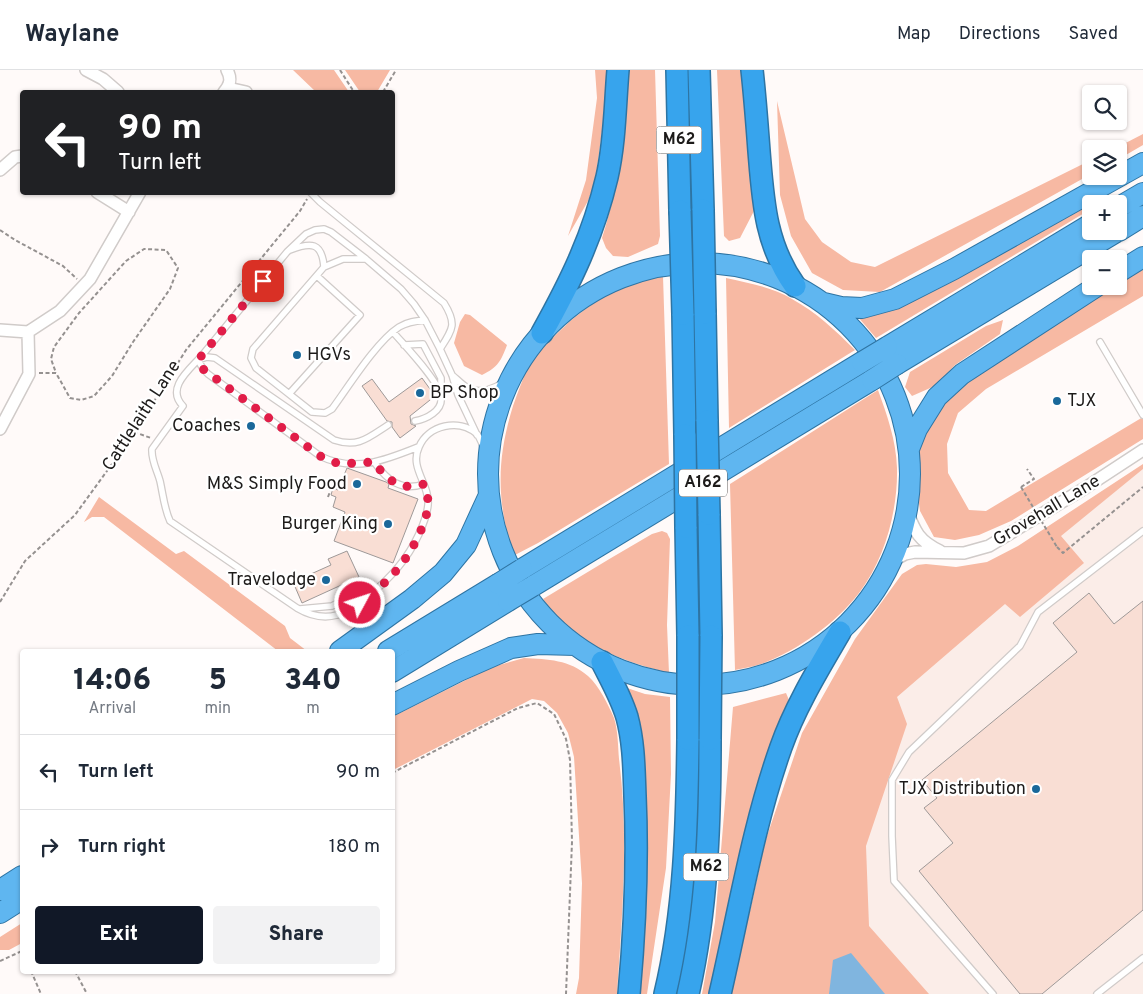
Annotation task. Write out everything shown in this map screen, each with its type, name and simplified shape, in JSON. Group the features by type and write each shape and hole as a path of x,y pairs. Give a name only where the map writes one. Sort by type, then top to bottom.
{"highway":[{"path":"542,333 568,288 594,223 607,175 614,126 618,70"},
{"name":"M62","path":"666,994 676,931 684,858 687,814 688,739 685,435 677,70"},
{"name":"M62","path":"688,994 698,932 710,816 711,636 699,70"},
{"path":"752,70 765,215 773,247 795,286"},
{"path":"822,302 841,307 862,308 895,299 954,269 1143,163"},
{"path":"1127,202 1143,193"},
{"name":"A162","path":"1127,226 1143,216"},
{"name":"A162","path":"395,670 872,380 892,355 1082,230"},
{"name":"A162","path":"391,649 862,362 892,355 1102,240"},
{"path":"1127,267 1143,256"},
{"path":"702,263 743,267 767,274 795,286 822,302 853,329 878,361 896,398 909,449 910,479 907,511 899,544 892,561 874,592 858,613 840,632 811,654 787,666 762,676 730,683 701,686 664,683 629,673 602,662 556,629 538,610 510,568 498,536 489,494 489,458 497,413 512,376 531,346 542,333 579,300 600,287 630,275 670,265 702,263"},
{"path":"909,449 917,429 937,397 962,374 1082,295"},
{"path":"343,649 412,599 443,573 466,545 489,494"},
{"path":"720,994 754,845 782,746 817,671 840,632"},
{"path":"395,703 459,671 512,648 538,644 576,645"},
{"path":"602,662 619,694 627,718 634,763 636,867 633,949 629,994"},
{"path":"0,890 20,877"},
{"path":"0,913 20,900"}],"street":[{"path":"86,70 103,79 116,90"},
{"path":"226,90 230,81 227,70"},
{"path":"0,170 15,157 20,156"},
{"path":"102,195 129,212"},
{"path":"0,330 28,332 60,311 85,286 138,195"},
{"path":"0,428 30,374 28,332"},
{"name":"Grovehall Lane","path":"892,561 905,554 915,552 964,553 989,546 1077,493 1143,450"},
{"path":"907,511 915,532 922,541 944,553"}],"lane":[{"path":"313,195 444,303 452,316 452,329 440,349"},
{"path":"478,434 456,425 447,425 430,432 423,439 418,447 416,462 417,470 424,484 428,504 426,515 414,545 396,571 354,607 336,616 316,616 299,609 170,521 166,513 151,455 152,449 183,406 177,398 176,389 180,381 287,252 306,234 324,229 331,232 366,259 401,289 425,320 452,375 458,395 478,434 489,458"},
{"path":"287,252 310,244 322,253 324,267"},
{"path":"366,259 342,259 324,267 253,349 251,358 256,368 312,412 325,413 332,409 385,338 412,321 425,320"},
{"path":"289,394 360,315 317,276"},
{"path":"393,332 437,386 442,395"},
{"path":"1100,342 1143,415"},
{"path":"404,345 423,344 441,378 442,402 430,416 415,420"},
{"path":"198,360 207,357 215,358 334,440 344,444 356,444 366,440 388,425"},
{"path":"198,360 208,374 320,456 339,464 386,460 418,447"},
{"path":"452,375 468,388 484,391 500,386 512,376"},
{"path":"374,462 383,475 398,484 411,488 424,484"},
{"path":"993,994 894,881 892,780 909,752 1020,646 1038,612 1143,531"},
{"path":"299,609 332,606 363,589 375,590"},
{"path":"1097,994 1143,958"}],"path":[{"path":"340,70 353,90"},
{"path":"384,90 396,70"},
{"name":"Cattlelaith Lane","path":"0,602 25,562 75,515 134,432 186,350 300,212 310,195"},
{"path":"0,230 63,266 85,286"},
{"path":"144,249 166,250 178,268 170,289 112,376 94,396 81,400 70,398 56,373 51,359 54,347 80,313 126,261 144,249"},
{"path":"30,374 56,373"},
{"path":"134,432 158,442"},
{"path":"1027,469 1034,479 1021,487 1057,547 1063,553 1143,487"},
{"path":"328,497 332,486 337,488 338,486"},
{"path":"395,771 518,708 537,703 554,714 566,739 570,760 572,842 566,994"},
{"path":"0,961 20,953"},
{"path":"32,974 41,994"},
{"path":"77,974 87,994"}],"shaded area":[{"path":"293,70 334,70 348,90 314,90"},
{"path":"345,70 390,70 378,90 359,90"},
{"path":"595,70 608,70 605,110 595,182 588,201 568,236 586,180 597,98"},
{"path":"627,70 655,70 660,236 658,244 628,257 613,256 606,248 602,238 617,176"},
{"path":"717,70 742,70 755,209 740,238 729,241 724,236"},
{"path":"777,101 805,219 822,242 851,262 875,267 1082,164 1082,179 880,292 843,290 812,273 791,236 780,195"},
{"path":"1143,134 1143,145 1127,154 1127,142"},
{"path":"1082,207 1082,214 876,338 858,317 918,299"},
{"path":"1143,269 1143,296 986,389 958,413 947,444 948,473 969,510 986,511 1143,417 1143,439 1011,521 979,535 955,540 934,537 920,511 915,475 920,446 942,399 967,380 1102,295 1127,295 1127,279"},
{"path":"663,276 669,464 538,543 513,556 501,499 501,463 507,426 530,364 543,347 569,322 594,303 628,285"},
{"path":"726,278 768,288 801,304 833,329 855,350 729,428"},
{"path":"465,314 470,315 507,345 498,363 482,375 464,366 454,343 460,322"},
{"path":"1003,320 1000,334 955,365 937,385 912,396 905,387 910,372 986,326"},
{"path":"878,390 893,438 897,484 888,534 876,565 868,580 850,604 815,635 775,658 758,665 735,670 730,484"},
{"path":"1143,464 1143,469 1061,536 1084,563 1020,617 1005,604 897,697 907,724 866,846 869,926 929,994 727,994 751,907 765,842 802,733 855,639 902,574 917,565 956,567 987,562 1018,546"},
{"path":"1143,469 1143,994 906,994 806,879 875,698 1030,560"},
{"path":"99,497 176,554 184,551 285,626 290,638 304,649 275,649 104,517 92,517 84,522"},
{"path":"662,531 667,533 670,539 667,625 669,673 625,660 584,640 559,621 543,599 652,534"},
{"path":"524,658 558,661 574,667 592,680 614,718 624,818 617,994 576,994 579,978 582,883 574,757 568,733 557,713 544,701 532,699 395,769 395,716 492,667"},
{"path":"624,687 645,694 670,697 671,774 666,868 647,994 636,994"},
{"path":"786,693 789,700 756,799 711,994 702,994 715,922 733,707"},
{"path":"20,924 20,944 9,950 0,950 0,937"}],"water":[{"path":"851,953 885,994 829,994 833,960"}],"building":[{"path":"422,378 435,396 410,416 411,424 416,426 400,438 392,427 392,422 387,421 362,386 372,379 389,402"},
{"path":"347,468 386,482 389,484 388,488 418,499 393,563 334,541 345,512 333,507 336,497 331,495 333,488 338,490"},
{"name":"Travelodge","path":"347,551 359,577 302,603 293,582 331,565 328,559"},
{"name":"TJX Distribution","path":"1089,593 1114,624 1143,601 1143,910 1042,994 1020,994 919,871 953,843 924,808 937,798 922,780 1077,652 1053,623"}],"place":[{"name":"HGVs","path":"297,355"},
{"name":"BP Shop","path":"420,393"},
{"name":"TJX","path":"1057,401"},
{"name":"Coaches","path":"251,426"},
{"name":"M&S Simply Food","path":"357,484"},
{"name":"Burger King","path":"388,524"},
{"name":"Travelodge","path":"326,580"},
{"name":"TJX Distribution","path":"1036,789"}],"route":[{"path":"263,281 198,360 203,369 320,456 339,464 374,462 383,475 398,484 411,488 424,484 427,493 426,515 406,559 387,581 360,603"}]}
